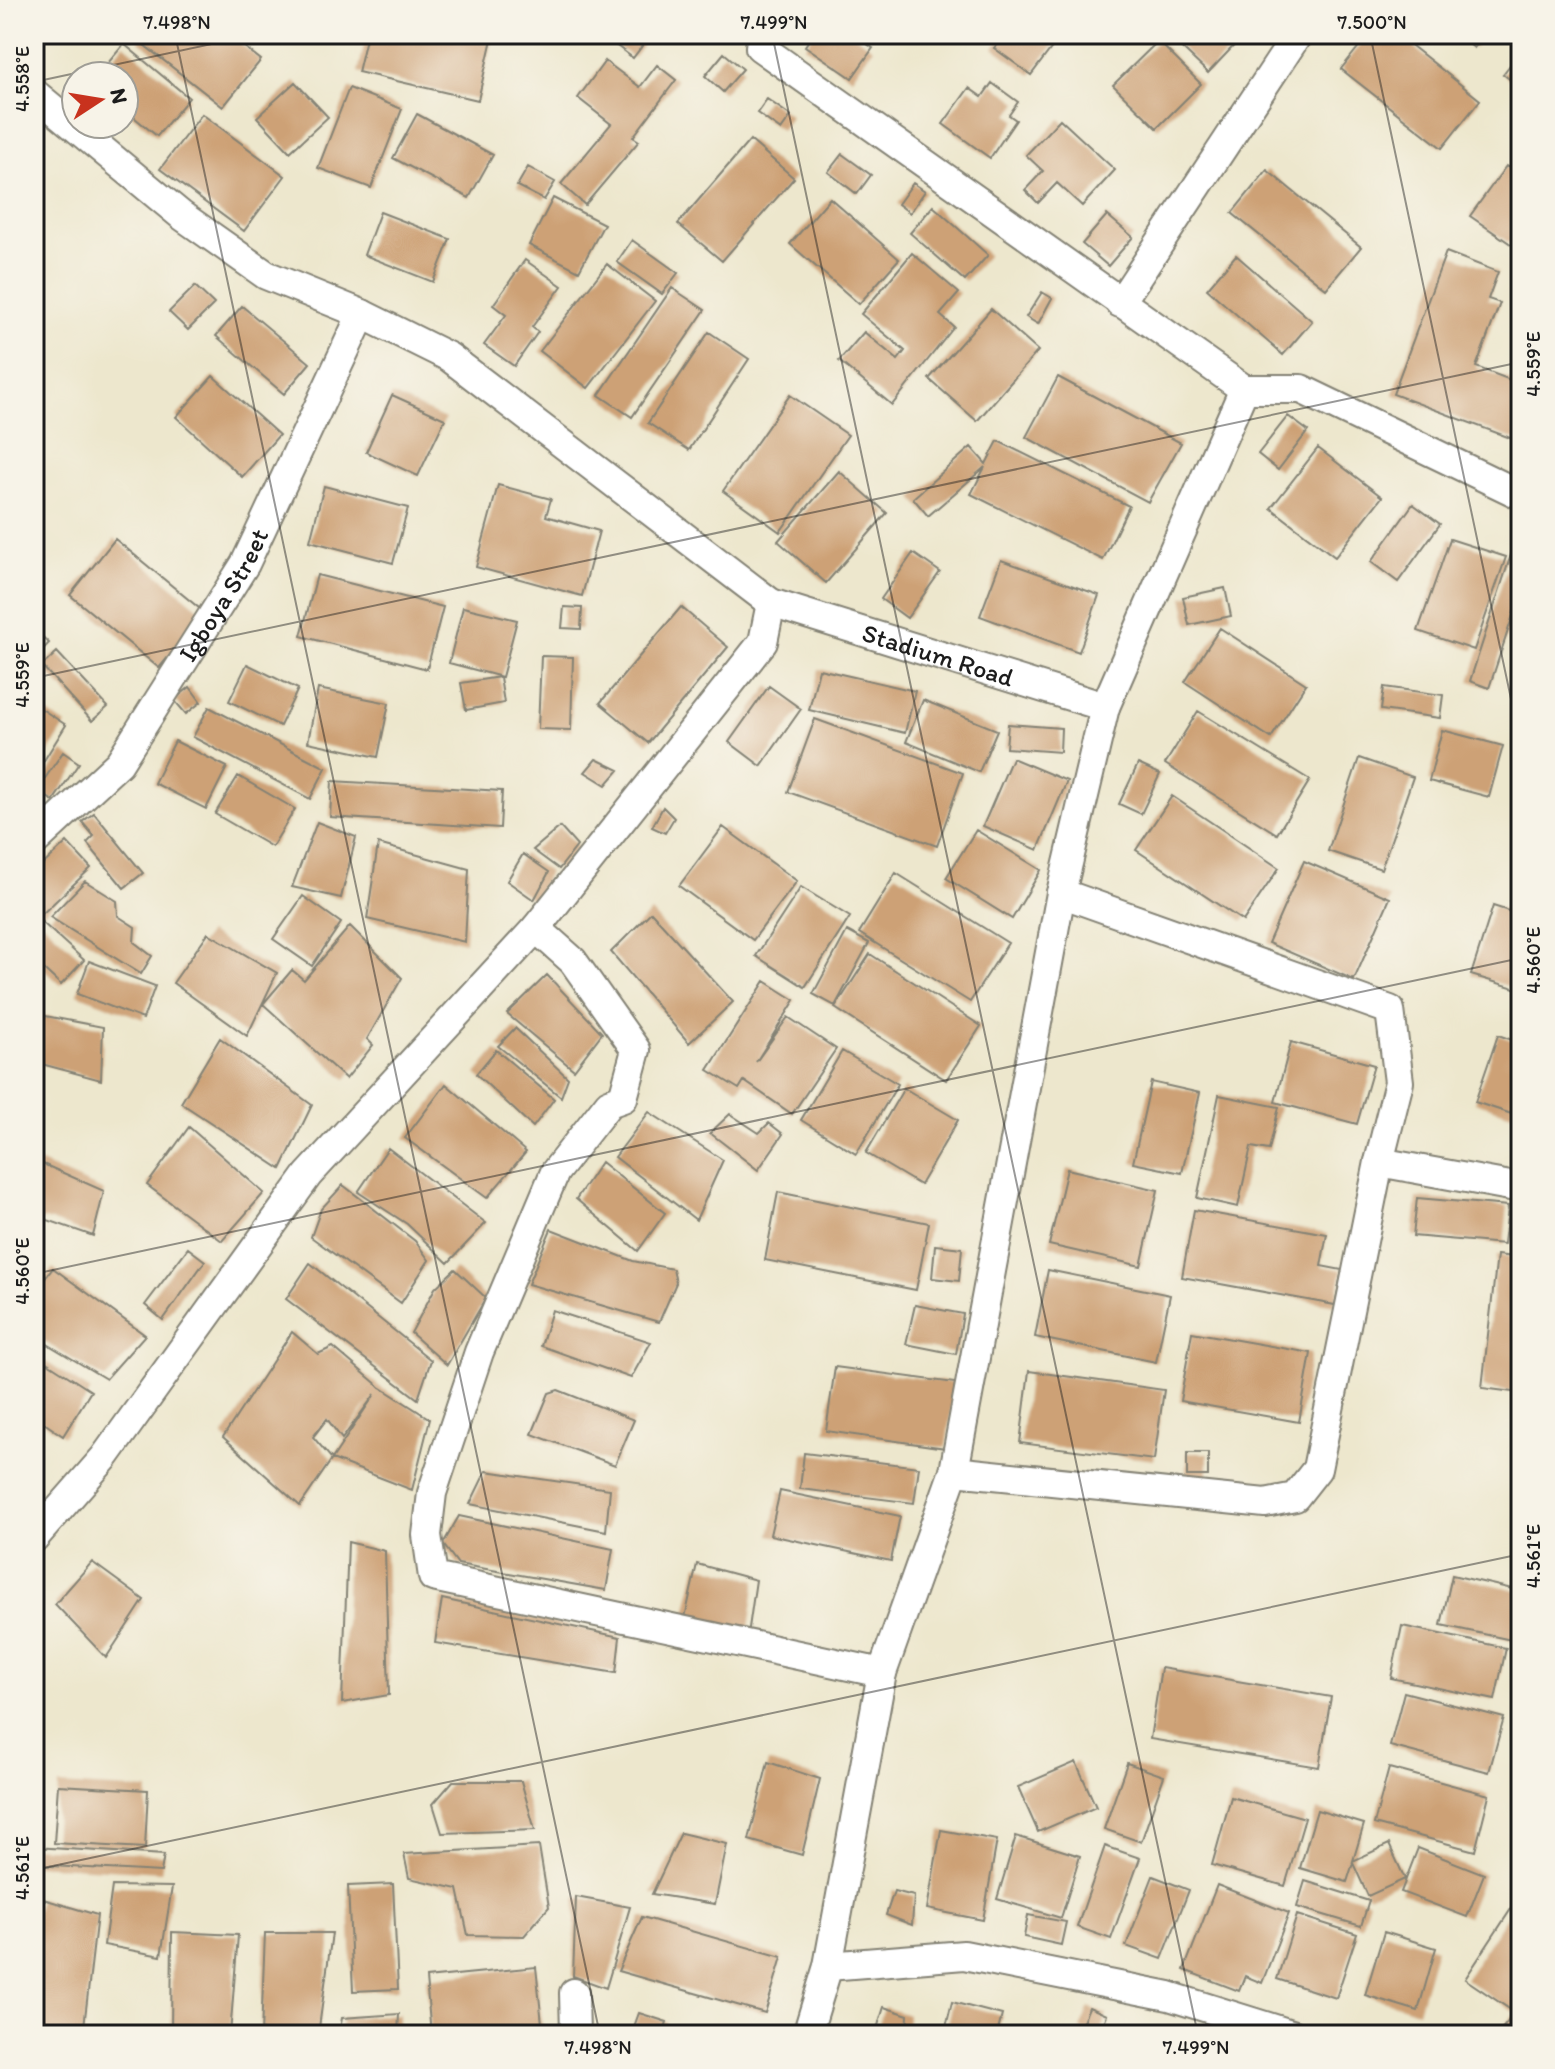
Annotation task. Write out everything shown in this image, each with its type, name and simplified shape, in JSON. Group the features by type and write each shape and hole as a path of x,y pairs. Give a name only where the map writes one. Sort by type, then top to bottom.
{"street":[{"path":"762,34 760,47 1244,389 1301,389 1521,495"},
{"path":"1120,303 1298,34"},
{"path":"34,93 181,215 266,275 362,314 449,357 771,603 763,642 536,928 308,1175 104,1458 34,1538"},
{"name":"Igboya Street","path":"34,842 119,763 245,564 362,314"},
{"path":"807,2035 828,1966 882,1673 954,1471 1061,893 1105,707 1244,389"},
{"name":"Stadium Road","path":"771,603 1105,707"},
{"path":"954,1471 1265,1503 1295,1497 1317,1469 1379,1162 1399,1082 1390,1010 1061,893"},
{"path":"536,928 573,961 636,1050 623,1098 609,1103 555,1172 479,1352 432,1493 427,1535 433,1577 882,1673"},
{"path":"1379,1162 1521,1188"},
{"path":"828,1966 964,1955 1169,1996 1294,2035"},
{"path":"574,1993 575,2035"}],"building":[{"path":"145,34 228,34 261,60 223,107 139,41"},
{"path":"367,34 470,34 492,39 478,100 358,72"},
{"path":"601,34 651,34 633,58"},
{"path":"813,34 852,34 873,48 852,78 805,46"},
{"path":"1005,34 1062,34 1031,75 994,48"},
{"path":"1167,34 1245,34 1208,73"},
{"path":"1369,34 1397,34 1480,100 1442,148 1341,69"},
{"path":"1457,34 1485,34 1474,48"},
{"path":"1158,41 1201,84 1157,128 1113,85"},
{"path":"124,44 189,98 157,136 140,122 140,60 110,60"},
{"path":"1521,51 1521,88 1503,74"},
{"path":"724,53 743,69 723,92 705,76"},
{"path":"605,61 640,87 657,65 676,80 633,137 639,141 585,205 561,184 611,124 578,98"},
{"path":"295,82 328,117 290,152 257,117"},
{"path":"992,83 1018,102 1009,115 1016,120 990,158 943,124 969,88 982,97"},
{"path":"349,88 402,109 371,188 318,168"},
{"path":"767,99 791,116 781,130 757,113"},
{"path":"202,114 285,176 244,231 160,169"},
{"path":"417,114 493,155 469,198 393,158"},
{"path":"1060,119 1115,170 1082,206 1057,183 1038,203 1025,190 1043,171 1026,155"},
{"path":"750,140 794,178 722,261 678,224"},
{"path":"842,154 871,175 857,194 828,172"},
{"path":"1506,166 1521,176 1521,251 1470,216"},
{"path":"528,167 555,182 544,200 517,186"},
{"path":"1267,170 1361,247 1326,289 1232,213"},
{"path":"913,183 925,191 910,213 898,204"},
{"path":"553,198 604,224 579,271 529,245"},
{"path":"830,198 899,259 859,304 790,244"},
{"path":"933,206 988,255 965,281 910,233"},
{"path":"380,212 450,239 433,282 364,255"},
{"path":"1107,215 1133,237 1108,266 1082,244"},
{"path":"632,240 678,273 662,294 617,262"},
{"path":"1446,252 1498,272 1488,299 1500,303 1476,367 1521,384 1521,442 1393,394"},
{"path":"912,253 959,293 940,315 954,327 892,405 839,361 864,332 898,360 905,351 861,314"},
{"path":"1236,255 1312,321 1283,355 1207,289"},
{"path":"525,260 562,286 532,327 538,332 514,366 484,345 506,315 493,305"},
{"path":"607,264 655,301 588,388 540,351"},
{"path":"195,286 214,304 188,330 169,312"},
{"path":"672,288 705,310 632,417 599,395"},
{"path":"1042,292 1052,298 1038,324 1026,317"},
{"path":"242,306 310,363 284,394 216,336"},
{"path":"991,309 1038,351 977,421 929,379"},
{"path":"709,332 749,359 689,450 648,423"},
{"path":"213,376 279,435 242,477 176,417"},
{"path":"1058,377 1181,443 1148,502 1026,437"},
{"path":"392,395 445,419 418,476 366,452"},
{"path":"790,395 848,435 780,532 723,491"},
{"path":"1288,416 1308,431 1278,470 1258,454"},
{"path":"998,441 1129,506 1103,560 971,494 985,467 928,516 913,498 971,447 986,464"},
{"path":"1318,448 1382,497 1335,557 1271,508"},
{"path":"839,471 887,513 826,583 778,541"},
{"path":"498,485 551,499 546,516 599,531 582,596 476,567"},
{"path":"324,486 408,508 393,563 310,541"},
{"path":"1413,504 1440,524 1398,582 1371,562"},
{"path":"1520,527 1521,591 1489,688 1470,681"},
{"path":"115,539 205,613 159,668 70,595"},
{"path":"1450,539 1506,557 1474,650 1418,631"},
{"path":"913,553 940,572 907,618 881,599"},
{"path":"1001,560 1099,595 1079,652 980,616"},
{"path":"317,575 443,607 427,669 301,636"},
{"path":"1225,588 1231,616 1189,625 1183,597"},
{"path":"463,607 517,620 502,677 449,663"},
{"path":"564,607 582,608 581,629 562,628"},
{"path":"681,607 728,647 648,743 600,703"},
{"path":"1220,628 1306,684 1271,738 1185,682"},
{"path":"34,629 49,643 34,659"},
{"path":"57,652 108,707 92,721 42,666"},
{"path":"541,656 573,657 571,730 538,729"},
{"path":"247,664 298,689 280,726 229,701"},
{"path":"819,669 915,691 905,733 809,710"},
{"path":"500,677 504,703 466,710 461,683"},
{"path":"769,686 801,709 761,766 729,742"},
{"path":"190,687 201,702 186,714 174,700"},
{"path":"1384,687 1443,695 1440,718 1381,710"},
{"path":"318,689 389,703 378,757 308,742"},
{"path":"923,700 997,730 979,772 906,742"},
{"path":"34,704 66,725 38,770 34,767"},
{"path":"209,707 326,768 310,799 193,737"},
{"path":"1198,711 1310,780 1277,834 1165,764"},
{"path":"815,719 963,773 937,846 788,792"},
{"path":"1008,724 1061,728 1060,752 1006,748"},
{"path":"1442,730 1503,746 1489,797 1429,781"},
{"path":"175,741 227,767 206,809 154,783"},
{"path":"63,752 79,763 53,801 37,790"},
{"path":"1012,758 1067,781 1038,850 983,826"},
{"path":"1359,758 1413,777 1381,869 1328,851"},
{"path":"596,759 619,770 606,785 585,772"},
{"path":"1138,764 1160,774 1141,814 1119,804"},
{"path":"238,776 295,809 272,847 215,814"},
{"path":"332,781 502,791 500,828 330,817"},
{"path":"1172,796 1279,868 1243,921 1136,850"},
{"path":"663,807 674,818 665,833 652,827"},
{"path":"94,813 143,873 124,888 87,843 94,836 82,822"},
{"path":"317,822 356,837 341,898 292,887"},
{"path":"560,827 577,846 559,869 533,850"},
{"path":"723,827 797,881 753,940 679,886"},
{"path":"976,830 1041,870 1012,919 946,878"},
{"path":"67,842 91,868 42,914 34,906 34,873"},
{"path":"378,844 469,869 465,942 367,919"},
{"path":"523,854 549,872 534,900 507,881"},
{"path":"1304,861 1390,898 1354,980 1268,943"},
{"path":"896,873 1008,943 970,1002 859,933"},
{"path":"85,881 117,901 118,916 135,927 134,942 152,956 141,974 50,917"},
{"path":"801,887 850,917 805,987 756,956"},
{"path":"303,896 341,923 312,966 273,939"},
{"path":"1493,906 1521,915 1521,990 1471,975"},
{"path":"651,912 733,1002 689,1043 611,952"},
{"path":"34,915 84,960 61,985 34,960"},
{"path":"350,926 402,978 367,1039 373,1045 346,1079 263,1004 292,970 304,980"},
{"path":"847,931 869,943 835,1006 813,994"},
{"path":"208,933 277,973 247,1036 173,983"},
{"path":"870,954 981,1026 946,1080 835,1008"},
{"path":"89,961 155,986 143,1019 77,994"},
{"path":"547,975 602,1033 574,1070 507,1014"},
{"path":"765,981 795,1000 756,1062 788,1017 836,1049 792,1114 744,1081 739,1089 708,1070"},
{"path":"35,1014 103,1027 101,1080 34,1062"},
{"path":"515,1028 568,1078 561,1097 498,1046"},
{"path":"1498,1035 1521,1043 1521,1117 1475,1102"},
{"path":"220,1038 312,1105 281,1169 181,1103"},
{"path":"1291,1042 1374,1065 1357,1124 1275,1102"},
{"path":"496,1050 554,1099 533,1127 476,1074"},
{"path":"842,1051 898,1084 856,1154 801,1120"},
{"path":"1151,1082 1200,1093 1182,1173 1133,1163"},
{"path":"446,1084 526,1152 487,1198 405,1138"},
{"path":"904,1088 958,1120 920,1185 866,1153"},
{"path":"1219,1095 1279,1107 1269,1150 1251,1147 1238,1207 1197,1198"},
{"path":"649,1112 723,1160 696,1220 615,1157"},
{"path":"730,1114 759,1133 769,1123 783,1134 758,1170 710,1133"},
{"path":"189,1127 264,1193 222,1241 147,1185"},
{"path":"388,1148 486,1223 448,1263 407,1224 358,1192"},
{"path":"34,1160 104,1191 93,1236 45,1219 34,1224"},
{"path":"601,1162 665,1213 638,1251 576,1199"},
{"path":"1067,1169 1158,1190 1141,1266 1049,1245"},
{"path":"343,1185 415,1241 429,1260 401,1303 311,1237 321,1209"},
{"path":"778,1192 929,1223 916,1290 765,1260"},
{"path":"1417,1198 1508,1206 1504,1244 1413,1236"},
{"path":"1194,1210 1327,1234 1321,1266 1342,1270 1335,1305 1182,1277"},
{"path":"551,1229 633,1261 673,1269 676,1283 659,1322 528,1284"},
{"path":"935,1245 962,1248 959,1281 932,1278"},
{"path":"188,1248 205,1261 163,1320 145,1305"},
{"path":"1497,1255 1521,1258 1521,1393 1482,1388"},
{"path":"310,1263 431,1360 418,1399 286,1299"},
{"path":"53,1268 145,1335 106,1379 34,1336 34,1293"},
{"path":"455,1269 486,1298 447,1365 411,1333 435,1288"},
{"path":"1048,1270 1170,1295 1156,1362 1035,1337"},
{"path":"915,1305 963,1314 956,1354 906,1344"},
{"path":"552,1310 651,1342 631,1378 541,1346"},
{"path":"292,1332 318,1354 333,1347 380,1387 430,1419 412,1490 332,1459 300,1506 223,1437","holes":["375,1394 332,1459 313,1437 327,1419 342,1439"]},
{"path":"1192,1332 1311,1353 1299,1422 1180,1401"},
{"path":"34,1354 91,1391 63,1436 34,1416"},
{"path":"835,1367 955,1383 946,1448 826,1431"},
{"path":"1029,1371 1164,1390 1154,1460 1020,1443"},
{"path":"558,1390 634,1420 615,1465 532,1434 549,1393"},
{"path":"804,1453 919,1467 914,1503 800,1489"},
{"path":"1187,1453 1208,1453 1208,1476 1187,1476"},
{"path":"486,1471 610,1489 606,1531 470,1504"},
{"path":"780,1491 900,1516 891,1561 770,1535"},
{"path":"459,1516 613,1549 606,1590 458,1564 443,1544"},
{"path":"348,1542 385,1551 389,1695 342,1703"},
{"path":"92,1562 144,1600 106,1658 55,1604"},
{"path":"697,1564 756,1580 748,1635 684,1622"},
{"path":"1452,1575 1521,1591 1521,1642 1441,1625"},
{"path":"442,1599 620,1637 616,1673 435,1643"},
{"path":"1402,1626 1506,1648 1495,1700 1391,1678"},
{"path":"1161,1668 1331,1697 1319,1767 1150,1739"},
{"path":"1404,1692 1504,1718 1489,1772 1390,1746"},
{"path":"768,1762 820,1779 802,1855 749,1840"},
{"path":"1076,1762 1096,1807 1038,1832 1018,1787"},
{"path":"1127,1763 1164,1776 1141,1842 1104,1829"},
{"path":"1389,1768 1489,1795 1475,1851 1374,1824"},
{"path":"453,1781 521,1781 535,1830 442,1833 433,1804"},
{"path":"58,1785 148,1790 145,1848 54,1843"},
{"path":"1231,1797 1305,1818 1285,1886 1212,1865"},
{"path":"1317,1810 1364,1824 1353,1861 1389,1844 1405,1879 1368,1896 1353,1863 1347,1882 1300,1868"},
{"path":"941,1830 997,1840 983,1920 927,1909"},
{"path":"681,1833 727,1844 715,1904 652,1894"},
{"path":"1016,1836 1080,1856 1061,1918 997,1899"},
{"path":"539,1846 549,1907 524,1936 468,1935 458,1889 409,1878 404,1854"},
{"path":"1105,1846 1140,1858 1111,1939 1077,1927"},
{"path":"34,1847 164,1855 161,1872 34,1865"},
{"path":"1418,1848 1484,1874 1467,1917 1401,1892"},
{"path":"1153,1876 1189,1890 1162,1959 1126,1946"},
{"path":"1305,1881 1369,1901 1361,1926 1297,1907"},
{"path":"393,1884 398,1989 353,1991 348,1886"},
{"path":"1217,1885 1289,1913 1262,1983 1245,1976 1239,1991 1184,1970"},
{"path":"112,1886 172,1887 161,1956 104,1945"},
{"path":"894,1891 914,1896 912,1925 886,1915"},
{"path":"576,1897 630,1907 606,1988 573,1976"},
{"path":"40,1898 97,1915 83,2035 34,2035 34,1922"},
{"path":"1517,1900 1521,1903 1521,2001 1514,2012 1465,1979"},
{"path":"1028,1915 1066,1922 1061,1945 1024,1937"},
{"path":"1297,1915 1357,1934 1336,1998 1277,1979"},
{"path":"642,1917 782,1957 765,2013 618,1971"},
{"path":"172,1932 238,1935 230,2035 171,2035"},
{"path":"1384,1932 1436,1948 1418,2011 1365,1995"},
{"path":"265,1933 332,1933 318,2035 261,2035"},
{"path":"536,1967 543,2033 431,2035 426,1978"},
{"path":"952,2002 1002,2015 997,2035 974,2035 946,2027"},
{"path":"884,2007 908,2015 907,2035 875,2035"},
{"path":"1089,2007 1107,2015 1099,2035 1080,2029"},
{"path":"1518,2009 1521,2012 1521,2035 1497,2035"},
{"path":"639,2013 667,2022 663,2035 631,2035"},
{"path":"399,2014 398,2035 339,2035 342,2018"}]}
